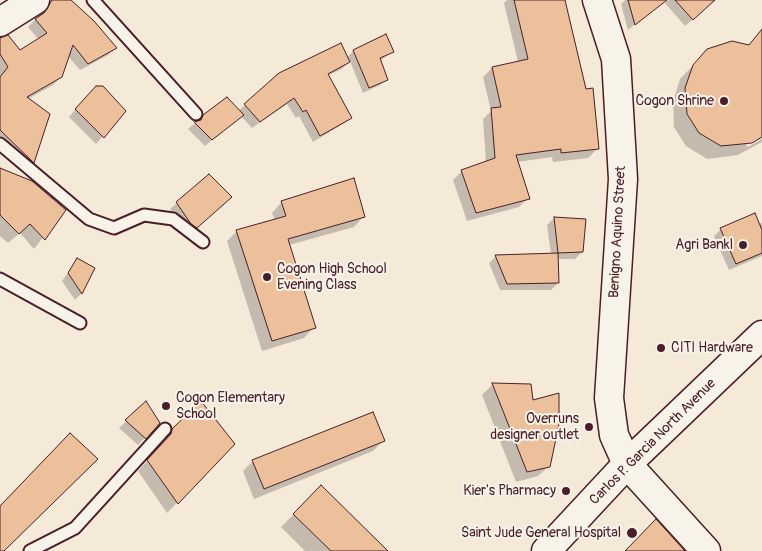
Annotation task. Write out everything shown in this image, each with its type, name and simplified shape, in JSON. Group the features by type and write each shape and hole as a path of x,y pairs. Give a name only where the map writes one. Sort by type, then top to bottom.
{"main road":[{"path":"0,22 35,0"},
{"name":"Benigno Aquino Street","path":"597,0 616,59 623,179 609,398 614,435 627,464 706,551"},
{"name":"Carlos P. Garcia North Avenue","path":"546,551 627,464 762,335"}],"lane":[{"path":"93,0 196,114"},
{"path":"0,144 89,219 114,228 144,215 173,219 203,242"},
{"path":"0,279 80,323"},
{"path":"30,551 75,528 165,429"}],"building":[{"path":"52,0 71,0 94,21 117,48 88,64 73,45 62,77 27,97 50,114 34,163 0,130 0,77 8,67 0,54 0,38 8,35 20,50 47,33 35,19 44,13"},
{"path":"514,0 565,0 586,89 593,88 599,149 561,153 561,149 516,155 530,199 476,213 461,170 495,158 491,108 501,107 492,67 528,59"},
{"path":"628,0 667,0 635,25"},
{"path":"675,0 715,0 693,20"},
{"name":"Cogon Shrine","path":"762,29 762,137 752,143 721,146 699,133 687,114 685,88 693,65 707,49 732,41 749,45"},
{"path":"386,34 394,52 380,58 388,80 369,88 353,50"},
{"path":"341,43 350,62 328,74 352,118 320,136 306,110 303,112 294,98 260,122 244,104 279,73"},
{"path":"96,86 103,86 126,111 104,138 75,109"},
{"path":"227,97 244,115 212,140 194,122 201,120 203,115"},
{"path":"0,168 32,181 66,210 45,240 30,224 19,234 0,215"},
{"path":"209,174 232,197 197,228 191,224 176,202"},
{"path":"354,178 365,217 288,239 316,328 272,341 236,230 286,216 281,201"},
{"path":"755,213 762,230 762,253 736,264 720,228"},
{"path":"554,217 586,219 583,252 558,253"},
{"path":"558,253 559,283 507,284 495,255"},
{"path":"77,258 95,268 82,294 68,273"},
{"path":"492,383 531,384 533,400 559,393 559,424 550,467 527,472"},
{"path":"146,401 160,423 146,439 125,420"},
{"path":"201,401 235,444 178,504 147,460 171,434 172,429"},
{"path":"373,412 385,441 264,489 252,460"},
{"path":"70,433 98,459 4,551 0,551 0,506"},
{"path":"321,485 388,551 331,551 293,514"},
{"path":"656,519 685,551 625,551"}],"place":[{"name":"Cogon Shrine","path":"724,101"},
{"name":"Agri Bankl","path":"743,245"},
{"name":"Cogon High School Evening Class","path":"267,277"},
{"name":"CITI Hardware","path":"661,348"},
{"name":"Cogon Elementary School","path":"166,406"},
{"name":"Overruns designer outlet","path":"589,427"},
{"name":"Kier's Pharmacy","path":"566,491"},
{"name":"Saint Jude General Hospital","path":"632,533"}]}
